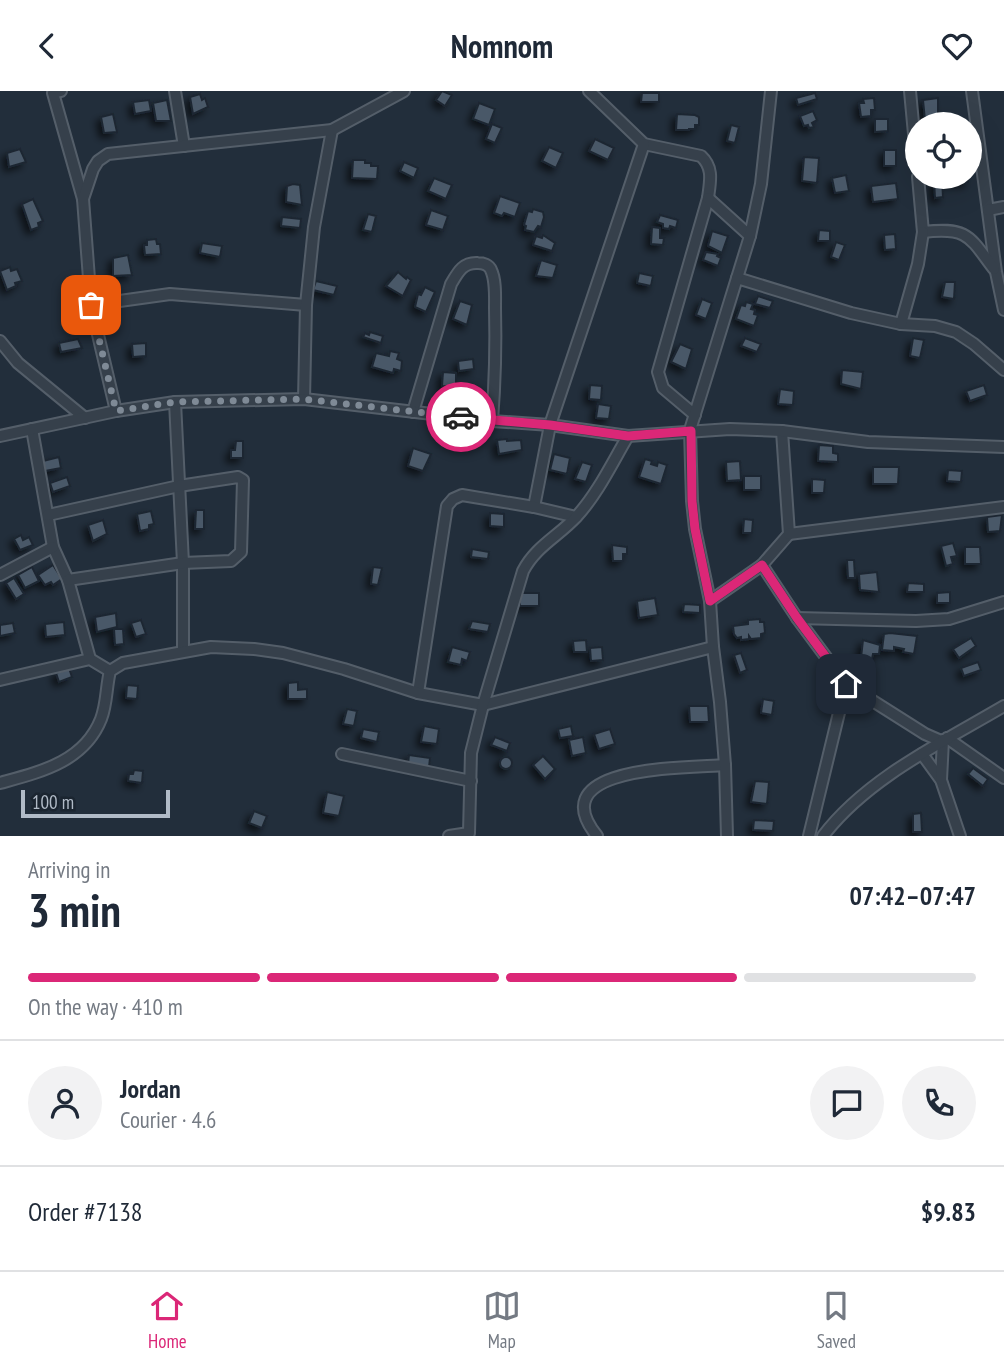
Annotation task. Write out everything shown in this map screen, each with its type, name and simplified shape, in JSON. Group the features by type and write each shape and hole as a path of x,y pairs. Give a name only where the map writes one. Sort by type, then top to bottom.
{"street":[{"path":"175,91 184,145"},
{"path":"83,199 93,169 98,161 108,154 332,130 404,91"},
{"path":"589,91 644,144 701,156 710,169 708,198 658,372 663,388 695,415"},
{"path":"727,836 726,765 710,601 692,501 691,431 750,236 761,184 771,91"},
{"path":"910,91 912,112"},
{"path":"972,91 996,272 1004,310"},
{"path":"56,92 83,199 91,305 116,411"},
{"path":"303,399 306,306 317,205 332,130"},
{"path":"534,507 550,425 644,144"},
{"path":"901,324 918,264 923,232 919,189"},
{"path":"708,198 750,236"},
{"path":"988,210 1004,207"},
{"path":"923,232 955,230 966,234 996,272"},
{"path":"413,412 451,284 465,264 476,262 486,264 491,270 495,296 497,358 492,421"},
{"path":"737,278 851,313 956,332 1004,370"},
{"path":"91,305 170,294 306,306"},
{"path":"0,341 18,363 85,418"},
{"path":"0,436 116,411 175,402 303,399 550,425 628,436 730,429 782,431 868,442 1004,447"},
{"path":"175,402 183,563 183,651"},
{"path":"32,429 53,547 68,580 90,659 110,671"},
{"path":"782,431 789,534"},
{"path":"449,836 469,834 471,753 523,571 530,557 576,517 596,490 628,436"},
{"path":"48,515 179,486 238,477 243,480 241,552 231,561 183,563 68,580"},
{"path":"418,693 447,506 453,499 462,495 576,517"},
{"path":"710,601 762,565 789,534 1004,507"},
{"path":"0,575 53,547"},
{"path":"762,565 846,684 925,734 944,740 1004,778"},
{"path":"797,618 916,621 949,619 1004,602"},
{"path":"0,783 55,766 82,749 101,720 110,671 123,663 183,651 240,647 283,653 418,693 483,705 713,647"},
{"path":"0,680 90,659"},
{"path":"809,836 846,684"},
{"path":"823,836 847,808 923,753 1004,706"},
{"path":"925,734 923,753 941,780 960,836"},
{"path":"941,780 944,740"},
{"path":"342,754 471,781"},
{"path":"597,836 590,827 585,812 591,790 604,780 627,772 726,765"}],"building":[{"path":"442,91 452,95 445,106 436,100"},
{"path":"642,93 659,93 659,102 641,102"},
{"path":"815,93 817,99 798,105 796,98"},
{"path":"200,94 202,100 205,98 208,107 193,114 190,97"},
{"path":"874,98 875,110 871,110 871,116 861,117 859,103 864,103 863,99"},
{"path":"938,98 938,112 924,112 923,100"},
{"path":"149,100 151,111 135,114 133,102"},
{"path":"167,100 171,121 156,121 153,103"},
{"path":"479,103 495,109 489,125 473,119"},
{"path":"813,111 817,120 812,123 814,127 804,126 800,116"},
{"path":"113,114 117,132 104,133 101,117"},
{"path":"677,114 699,117 699,125 695,125 695,129 676,130"},
{"path":"875,119 888,119 888,131 875,132"},
{"path":"492,124 502,128 495,143 486,139"},
{"path":"731,125 739,127 735,143 727,141"},
{"path":"595,139 614,148 608,160 589,151"},
{"path":"549,147 563,153 556,168 542,161"},
{"path":"20,149 26,162 9,167 7,153"},
{"path":"884,150 896,150 896,166 884,166"},
{"path":"804,157 819,158 817,183 802,181"},
{"path":"353,160 365,160 365,163 371,163 371,166 378,166 377,179 352,178"},
{"path":"404,162 418,168 414,178 400,171"},
{"path":"846,175 849,191 835,193 832,178"},
{"path":"434,178 452,185 446,199 428,191"},
{"path":"896,183 898,199 873,202 871,186"},
{"path":"300,185 302,205 286,202 287,186"},
{"path":"934,189 943,189 943,197 935,198"},
{"path":"500,196 520,203 515,217 494,213"},
{"path":"33,199 43,221 38,223 39,227 31,230 22,204"},
{"path":"533,209 543,212 544,217 541,227 538,226 534,232 525,230 524,225 528,211 532,212"},
{"path":"431,210 448,216 443,230 426,225"},
{"path":"368,214 376,216 372,232 363,230"},
{"path":"660,215 678,220 676,228 663,228 663,224 657,222"},
{"path":"282,217 301,219 300,228 281,226"},
{"path":"652,227 660,228 660,238 664,238 663,245 651,244"},
{"path":"819,230 830,231 830,241 818,241"},
{"path":"712,231 728,236 722,253 708,246"},
{"path":"895,234 896,249 885,250 884,235"},
{"path":"543,235 555,243 552,251 533,245 536,236 542,238"},
{"path":"156,239 157,244 160,244 161,254 145,255 144,245 147,245 147,240"},
{"path":"836,242 845,245 839,260 831,257"},
{"path":"202,243 222,246 220,257 200,253"},
{"path":"706,252 718,254 721,258 718,266 703,260"},
{"path":"128,255 132,275 113,276 113,258"},
{"path":"541,260 557,265 553,278 536,276"},
{"path":"10,267 11,271 17,269 22,281 7,290 0,271"},
{"path":"398,272 411,280 403,296 386,286"},
{"path":"639,273 653,276 651,286 637,283"},
{"path":"316,281 337,286 334,295 313,290"},
{"path":"945,282 955,282 954,299 942,297"},
{"path":"425,287 435,292 426,312 415,307 418,294 421,295"},
{"path":"758,296 773,301 770,308 755,304"},
{"path":"702,299 712,303 706,319 696,315"},
{"path":"460,301 472,305 467,325 453,319"},
{"path":"746,302 753,304 751,309 758,315 754,326 736,319 741,305 745,306"},
{"path":"370,332 383,336 381,343 363,337"},
{"path":"745,338 761,344 757,352 741,346"},
{"path":"913,338 924,340 920,358 910,356"},
{"path":"78,339 82,348 61,352 59,343"},
{"path":"146,343 146,356 133,357 132,344"},
{"path":"680,344 692,349 686,369 671,362"},
{"path":"390,351 399,353 397,359 402,361 401,371 394,369 393,373 372,367 376,353 389,356"},
{"path":"473,359 474,369 459,371 458,361"},
{"path":"842,370 863,372 861,389 841,384"},
{"path":"443,372 456,373 456,387 442,386"},
{"path":"590,385 602,386 601,400 589,399"},
{"path":"984,385 987,395 970,401 966,391"},
{"path":"780,389 794,391 793,405 778,404"},
{"path":"598,404 611,406 609,419 596,418"},
{"path":"497,440 521,440 522,450 499,454"},
{"path":"236,441 243,441 243,458 231,458 231,450 235,450"},
{"path":"819,445 833,446 833,453 838,454 838,462 818,461"},
{"path":"413,448 431,454 423,471 408,466"},
{"path":"554,454 570,458 567,474 550,470"},
{"path":"59,457 61,468 45,471 43,461"},
{"path":"645,459 657,466 658,462 667,465 661,484 639,477"},
{"path":"740,461 741,480 727,481 726,462"},
{"path":"582,462 592,465 586,482 575,479"},
{"path":"873,467 899,467 898,484 873,484"},
{"path":"948,470 962,471 961,482 947,481"},
{"path":"744,476 761,476 761,490 744,490"},
{"path":"67,477 70,486 53,492 50,483"},
{"path":"812,479 825,480 824,493 812,493"},
{"path":"196,510 204,510 204,529 195,529"},
{"path":"151,511 154,524 149,525 149,529 140,531 137,514"},
{"path":"490,513 504,514 504,527 490,526"},
{"path":"1002,515 1000,531 988,532 987,517"},
{"path":"744,519 753,520 752,533 743,533"},
{"path":"103,520 107,534 93,541 88,525"},
{"path":"21,535 23,540 29,537 33,545 20,550 14,539"},
{"path":"953,543 957,556 951,557 953,564 946,566 941,546"},
{"path":"612,545 627,547 623,561 613,561"},
{"path":"965,547 980,547 981,564 965,564"},
{"path":"472,549 489,552 488,559 471,557"},
{"path":"847,560 854,560 855,578 848,578"},
{"path":"53,565 62,579 53,585 51,582 45,585 38,575"},
{"path":"32,567 39,581 25,588 18,575"},
{"path":"373,567 382,568 378,585 371,584"},
{"path":"877,572 879,592 860,590 859,574"},
{"path":"14,578 24,594 16,599 6,583"},
{"path":"908,583 924,584 924,592 907,592"},
{"path":"950,592 950,603 937,603 937,593"},
{"path":"520,593 539,593 539,606 520,606"},
{"path":"655,598 658,615 639,618 637,601"},
{"path":"684,604 700,605 700,613 683,612"},
{"path":"116,613 117,627 97,632 95,617"},
{"path":"760,619 760,622 764,622 765,633 761,634 761,638 751,639 749,636 749,639 741,640 741,637 737,638 734,634 733,626"},
{"path":"141,620 146,634 136,637 131,623"},
{"path":"472,621 490,624 488,632 469,629"},
{"path":"64,622 65,635 46,637 45,624"},
{"path":"13,623 15,633 0,636 0,625"},
{"path":"114,629 123,629 124,644 115,645"},
{"path":"884,634 917,636 914,654 894,647 894,651 882,650"},
{"path":"971,638 976,646 959,658 953,649"},
{"path":"586,640 587,652 574,652 573,641"},
{"path":"863,640 880,645 879,654 873,654 872,659 861,658"},
{"path":"452,647 470,652 467,661 462,659 461,665 448,662"},
{"path":"602,647 603,660 591,661 590,648"},
{"path":"741,653 747,670 740,673 734,655"},
{"path":"978,662 981,670 964,676 961,668"},
{"path":"69,668 72,677 59,682 56,673"},
{"path":"298,682 298,690 307,689 307,699 288,699 288,683"},
{"path":"127,685 138,686 137,699 126,698"},
{"path":"763,699 774,701 772,715 761,713"},
{"path":"689,706 708,706 709,722 690,722"},
{"path":"347,709 357,711 354,726 343,724"},
{"path":"424,726 439,729 437,744 421,742"},
{"path":"571,726 573,736 560,738 558,729"},
{"path":"363,729 379,732 377,742 361,738"},
{"path":"610,729 615,744 599,749 594,734"},
{"path":"495,737 510,743 507,751 491,745"},
{"path":"583,737 586,753 572,756 569,740"},
{"path":"409,755 430,758 429,767 408,764"},
{"path":"543,756 555,769 545,779 533,765"},
{"path":"506,757 512,763 506,769 500,763"},
{"path":"973,768 988,779 983,786 968,774"},
{"path":"134,770 143,771 142,783 128,781 129,774 133,774"},
{"path":"755,781 769,782 767,804 751,802"},
{"path":"327,792 344,796 339,816 323,813"},
{"path":"254,811 267,816 262,828 249,823"},
{"path":"921,813 922,832 913,832 913,814"},
{"path":"754,820 774,821 773,831 753,830"}],"way so far":[{"path":"91,305 116,411 175,402 303,399 461,417"}],"route":[{"path":"461,417 550,425 628,436 691,431 695,529 710,601 762,565 846,684"}]}
